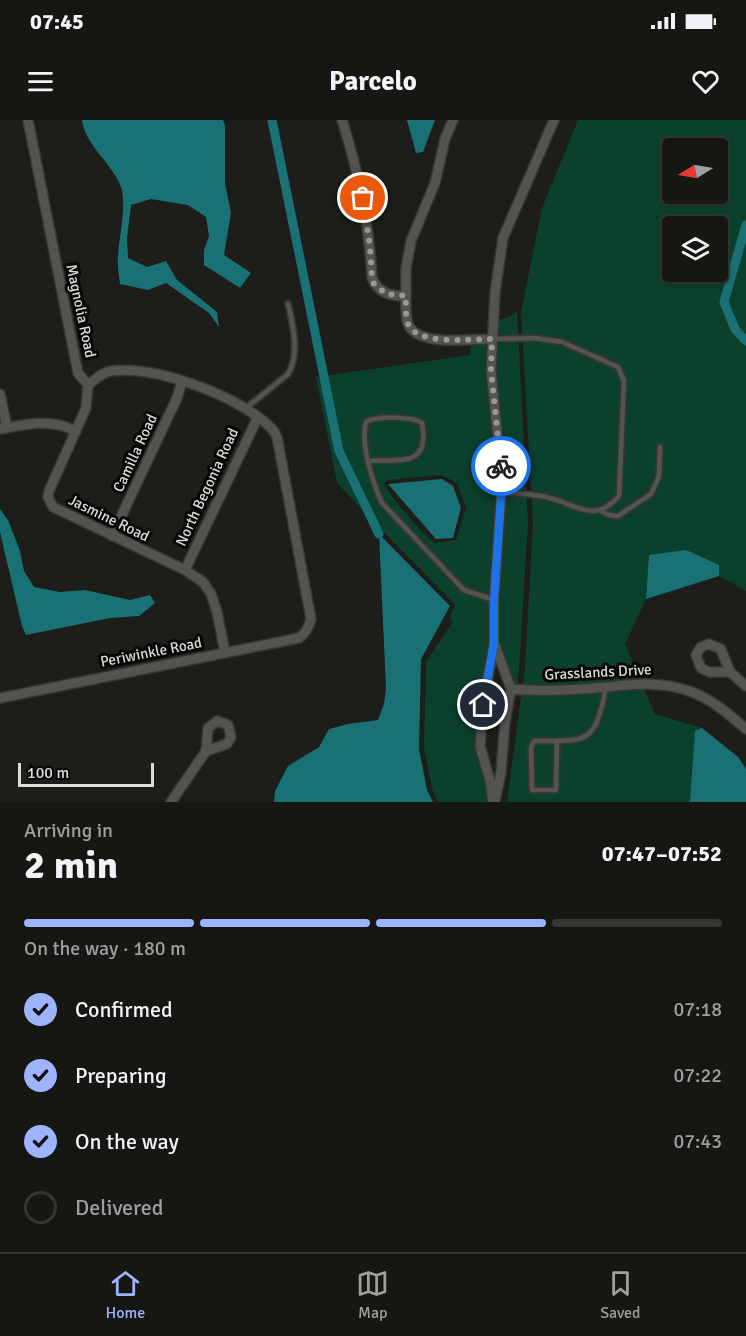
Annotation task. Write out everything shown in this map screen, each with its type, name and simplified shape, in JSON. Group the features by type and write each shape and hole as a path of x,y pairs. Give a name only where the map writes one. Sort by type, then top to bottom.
{"street":[{"name":"Magnolia Road","path":"28,120 78,373 88,385 102,374 112,371 152,374 182,381 218,394 246,408 272,428 277,437 311,619 306,632"},
{"path":"342,120 356,164 367,215 374,284 386,294 406,296"},
{"path":"453,120 445,139 435,183 411,241 406,268 406,317 409,327 419,336 434,339 492,339"},
{"path":"494,802 480,746 483,705 494,643 494,600 501,493 499,446 491,370 495,293 503,238 554,120"},
{"name":"Camilla Road","path":"112,536 177,398 182,381"},
{"name":"Jasmine Road","path":"88,385 86,408 50,491 52,507 185,570 203,582 211,594 217,612 225,652"},
{"path":"0,394 3,429 44,422 65,425 76,430"},
{"name":"North Begonia Road","path":"185,570 258,417"},
{"name":"Periwinkle Road","path":"0,698 299,638 306,632"},
{"path":"494,643 511,689 501,772 494,802"},
{"path":"730,672 746,686"},
{"name":"Grasslands Drive","path":"511,689 545,690 640,683 667,685 689,691 718,706 746,729"},
{"path":"171,802 206,751"}],"lane":[{"path":"246,408 288,374 292,367 294,343 288,304"},
{"path":"492,339 536,338 562,342 618,367 624,381 619,496 612,505 601,511"},
{"path":"369,461 413,458 419,454 423,447 422,423 416,419 373,418 366,422 364,437 369,461 376,492 390,512 464,590 494,600"},
{"path":"501,493 549,498 585,511 601,511 618,516 651,494 659,476 660,447"},
{"path":"557,741 556,790 532,790 531,747 534,741 580,740 590,734 601,714 606,687"}],"green space":[{"path":"578,120 746,120 746,591 719,576 719,565 649,555 646,599 625,644 655,714 702,728 738,757 746,769 746,802 507,802 525,668 533,522 521,312 542,208"},
{"path":"517,311 528,522 518,685 515,685 499,642 499,600 507,481 496,370 498,320 509,317"},
{"path":"486,343 485,371 496,482 488,643 478,705 475,746 488,802 438,802 432,789 424,748 426,662 452,623 450,616 455,605 383,531 375,532 375,541 366,514 337,483 316,377 470,355 471,344","holes":["441,475 457,483 466,508 456,540 435,543 392,497 384,483 388,480"]}],"water":[{"path":"82,120 223,120 225,126 225,183 231,213 224,255 251,273 240,288 204,265 204,250 209,236 206,217 188,205 151,199 131,205 127,238 128,258 147,267 166,261 177,280 217,312 219,327 209,313 166,283 148,290 120,284 118,260 123,194 112,170 88,138"},
{"path":"407,120 435,120 423,152 416,153"},
{"path":"442,479 453,486 461,508 453,538 436,539 388,484"},
{"path":"0,509 8,520 20,551 24,571 34,587 60,592 85,590 130,600 150,595 155,603 139,616 110,618 26,635 0,532"},
{"path":"379,534 450,606 421,659 419,749 427,790 433,802 274,802 275,791 288,766 319,747 329,729 378,720 384,704 386,688"},
{"path":"686,550 719,565 719,576 646,599 649,555"},
{"path":"702,728 738,757 746,769 746,802 690,802 695,731"}],"waterway":[{"path":"272,120 339,451 379,534"},
{"path":"746,225 724,302 735,329 746,341"}],"way so far":[{"path":"363,198 367,215 374,284 386,294 406,296 406,317 409,327 419,336 430,339 492,339 491,370 501,466"}],"route":[{"path":"483,705 494,643 501,466"}]}
